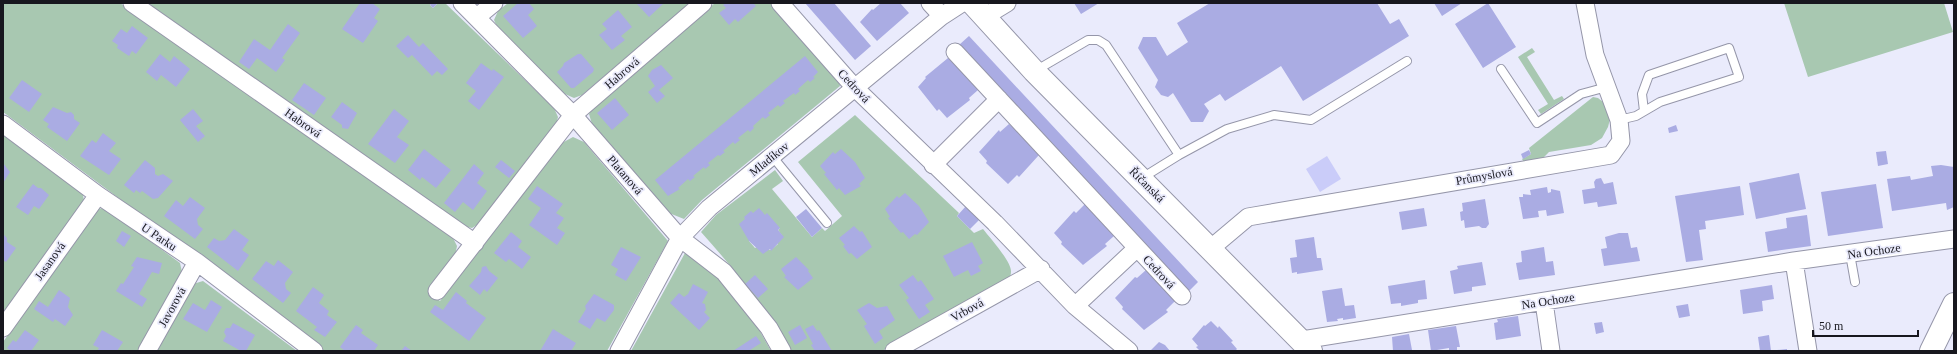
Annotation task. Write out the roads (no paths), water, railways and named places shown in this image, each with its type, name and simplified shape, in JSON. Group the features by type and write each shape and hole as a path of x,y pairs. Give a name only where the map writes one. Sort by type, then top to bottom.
{"main road":[{"name":"Říčanská","path":"978,10 1034,71 1306,346"},
{"path":"1931,351 1954,304"}],"street":[{"name":"Habrová","path":"132,3 475,243"},
{"name":"Platanová","path":"462,3 573,115 680,238 724,272 769,328 782,351"},
{"path":"477,17 494,3"},
{"name":"Habrová","path":"437,291 573,115 703,3"},
{"name":"Cedrová","path":"780,3 855,88 1041,269 1075,306 1129,351"},
{"path":"930,3 942,16"},
{"name":"Mladíkov","path":"619,351 680,238 709,208 942,16 962,3"},
{"name":"Říčanská","path":"978,10 1007,3"},
{"name":"Průmyslová","path":"1210,249 1248,217 1611,154 1622,141 1619,120 1595,55 1585,3"},
{"name":"Cedrová","path":"955,52 1182,296"},
{"path":"933,165 999,99"},
{"name":"U Parku","path":"3,124 98,194 197,262 314,351"},
{"name":"Jasanová","path":"3,328 98,194"},
{"name":"Na Ochoze","path":"1306,346 1544,302 1794,262 1954,240"},
{"name":"Cedrová","path":"1075,306 1137,248"},
{"name":"Javorová","path":"147,351 197,262"},
{"path":"1794,262 1808,351"},
{"name":"Vrbová","path":"894,351 1041,269"},
{"path":"1544,302 1551,351"}],"lane":[{"path":"1034,71 1088,40 1098,40 1106,45 1179,155"},
{"path":"1619,120 1636,116 1660,102 1739,77 1729,48 1649,75 1642,94 1644,111"},
{"path":"1141,179 1179,155 1227,129 1274,116 1311,120 1407,61"},
{"path":"1501,69 1537,123 1581,94 1607,87"},
{"path":"772,156 827,223"},
{"path":"1850,254 1854,282"}],"water":[{"path":"1327,156 1341,179 1320,192 1306,169"}]}
